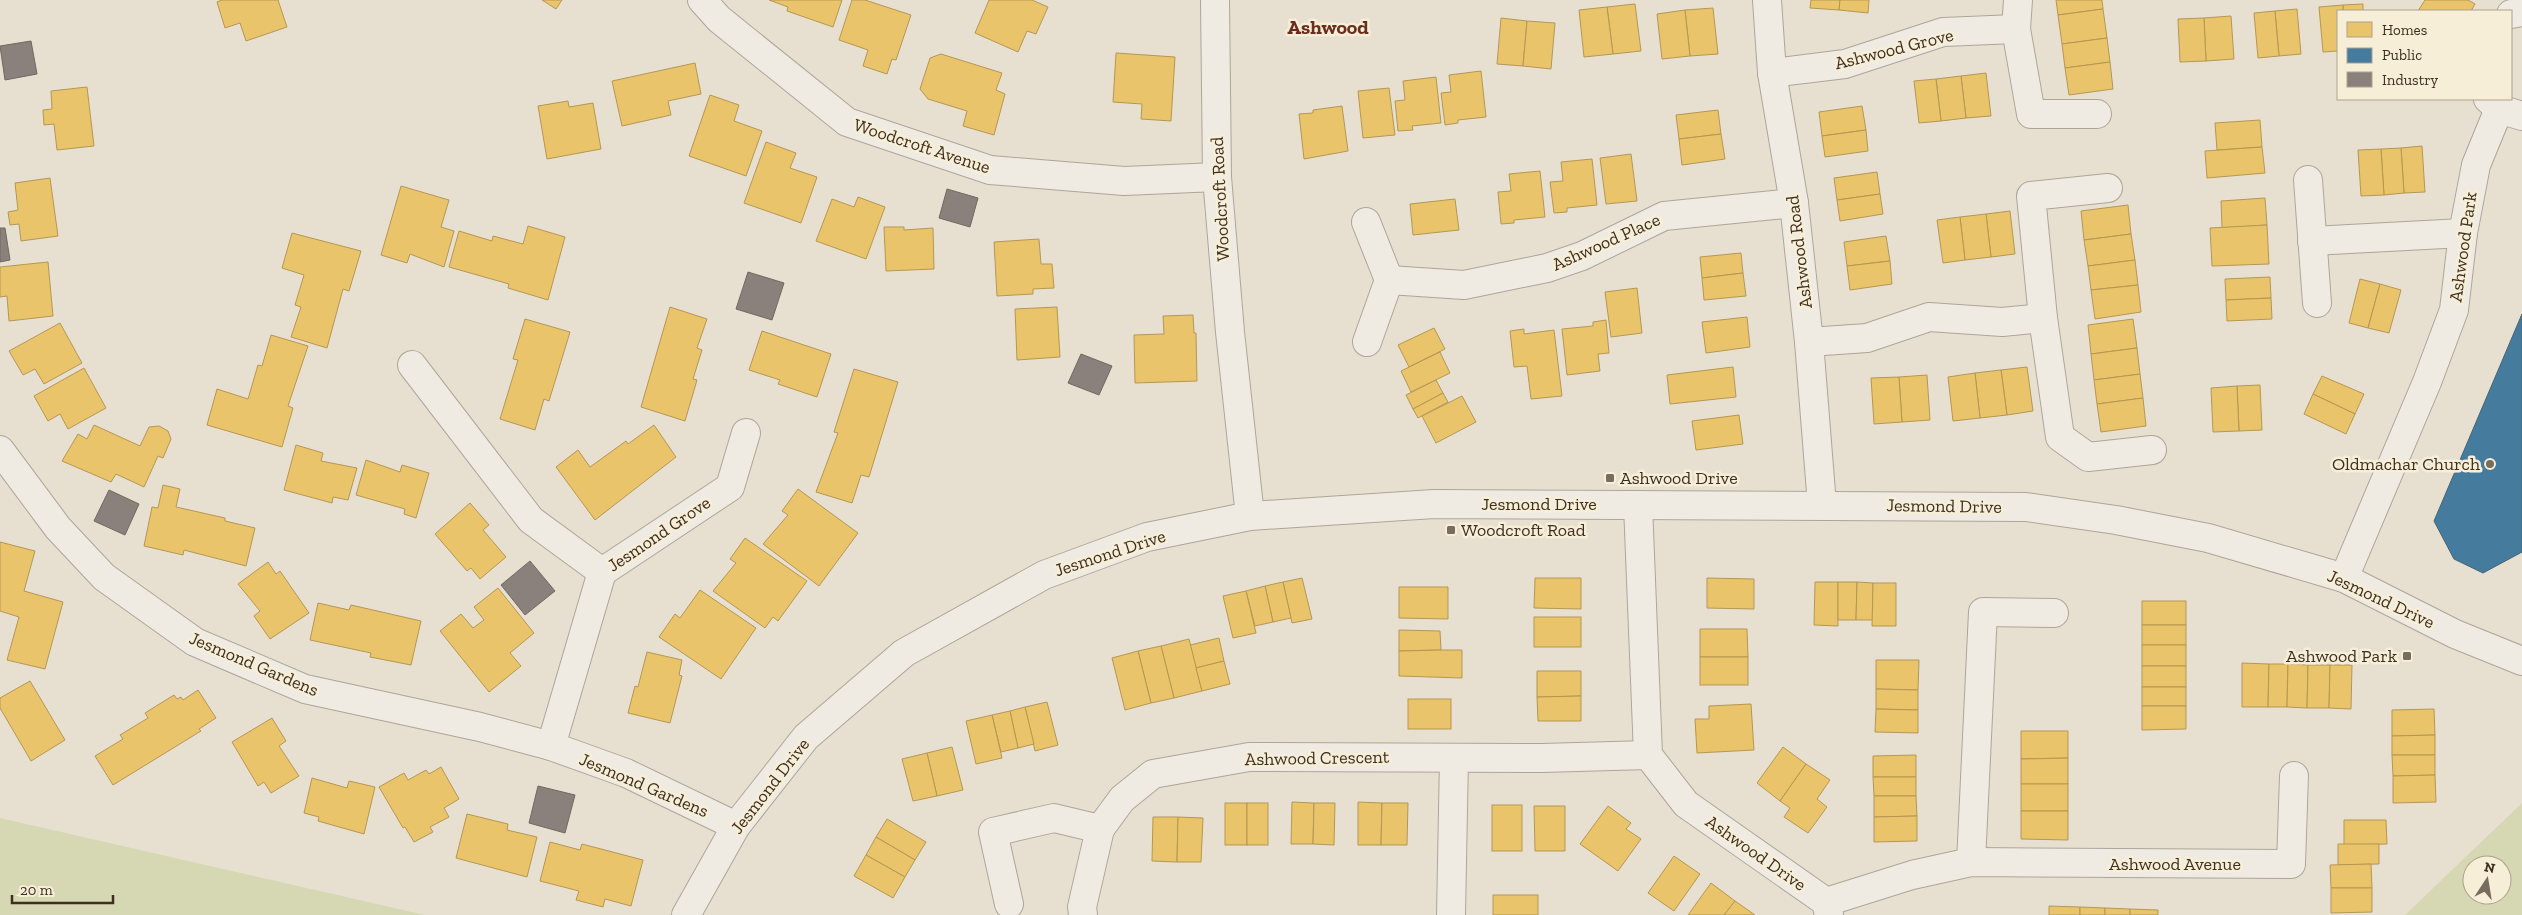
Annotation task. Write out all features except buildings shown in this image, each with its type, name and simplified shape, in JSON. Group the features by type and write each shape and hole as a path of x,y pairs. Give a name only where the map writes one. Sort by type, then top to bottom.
{"street":[{"name":"Woodcroft Avenue","path":"702,0 719,19 847,122 990,170 1124,181 1217,177"},
{"name":"Woodcroft Road","path":"1214,0 1217,177 1230,332 1250,516"},
{"name":"Ashwood Road","path":"1767,0 1772,73 1794,203 1809,342 1822,505"},
{"path":"2018,0 2016,29 2031,114 2097,114"},
{"name":"Ashwood Grove","path":"1772,73 1844,64 1943,32 2016,29"},
{"name":"Ashwood Park","path":"2344,578 2427,382 2454,310 2463,233 2476,165 2503,108"},
{"path":"2308,180 2317,303"},
{"path":"2108,188 2031,196 2043,318 2060,437 2088,457 2152,450"},
{"name":"Ashwood Place","path":"1389,280 1464,285 1547,268 1582,256 1664,216 1794,203"},
{"path":"1366,222 1389,280 1367,342"},
{"path":"2312,241 2463,233"},
{"path":"1809,342 1867,338 1929,317 2002,322 2043,318"},
{"name":"Jesmond Grove","path":"412,365 530,520 602,572 730,486 746,433"},
{"name":"Jesmond Gardens","path":"0,450 58,528 104,577 195,642 305,689 480,727 551,746 626,773 736,826"},
{"name":"Jesmond Drive","path":"686,915 736,826 806,737 904,653 1044,575 1147,537 1250,516 1434,504 2026,507 2208,538 2344,578 2455,634 2522,661"},
{"path":"1638,504 1648,755"},
{"path":"551,746 602,572"},
{"path":"1971,862 1983,612 2054,613"},
{"name":"Ashwood Crescent","path":"1083,915 1082,907 1100,829 1122,799 1153,774 1250,757 1454,758 1648,755"},
{"name":"Ashwood Drive","path":"1648,755 1686,804 1827,908"},
{"path":"1451,915 1454,758"},
{"name":"Ashwood Avenue","path":"1827,908 1912,876 1971,862 2290,864 2294,776"},
{"path":"1009,904 993,832 1054,818 1100,829"}],"green space":[{"path":"2522,803 2522,915 2405,915 2462,860 2462,905 2512,905 2512,855 2468,855"},
{"path":"0,818 425,915 0,915"}],"place":[{"name":"Oldmachar Church","path":"2490,464"},
{"name":"Ashwood Drive","path":"1610,478"},
{"name":"Woodcroft Road","path":"1451,530"},
{"name":"Ashwood Park","path":"2407,656"}],"district":[{"name":"Ashwood","path":"1328,27"}]}
